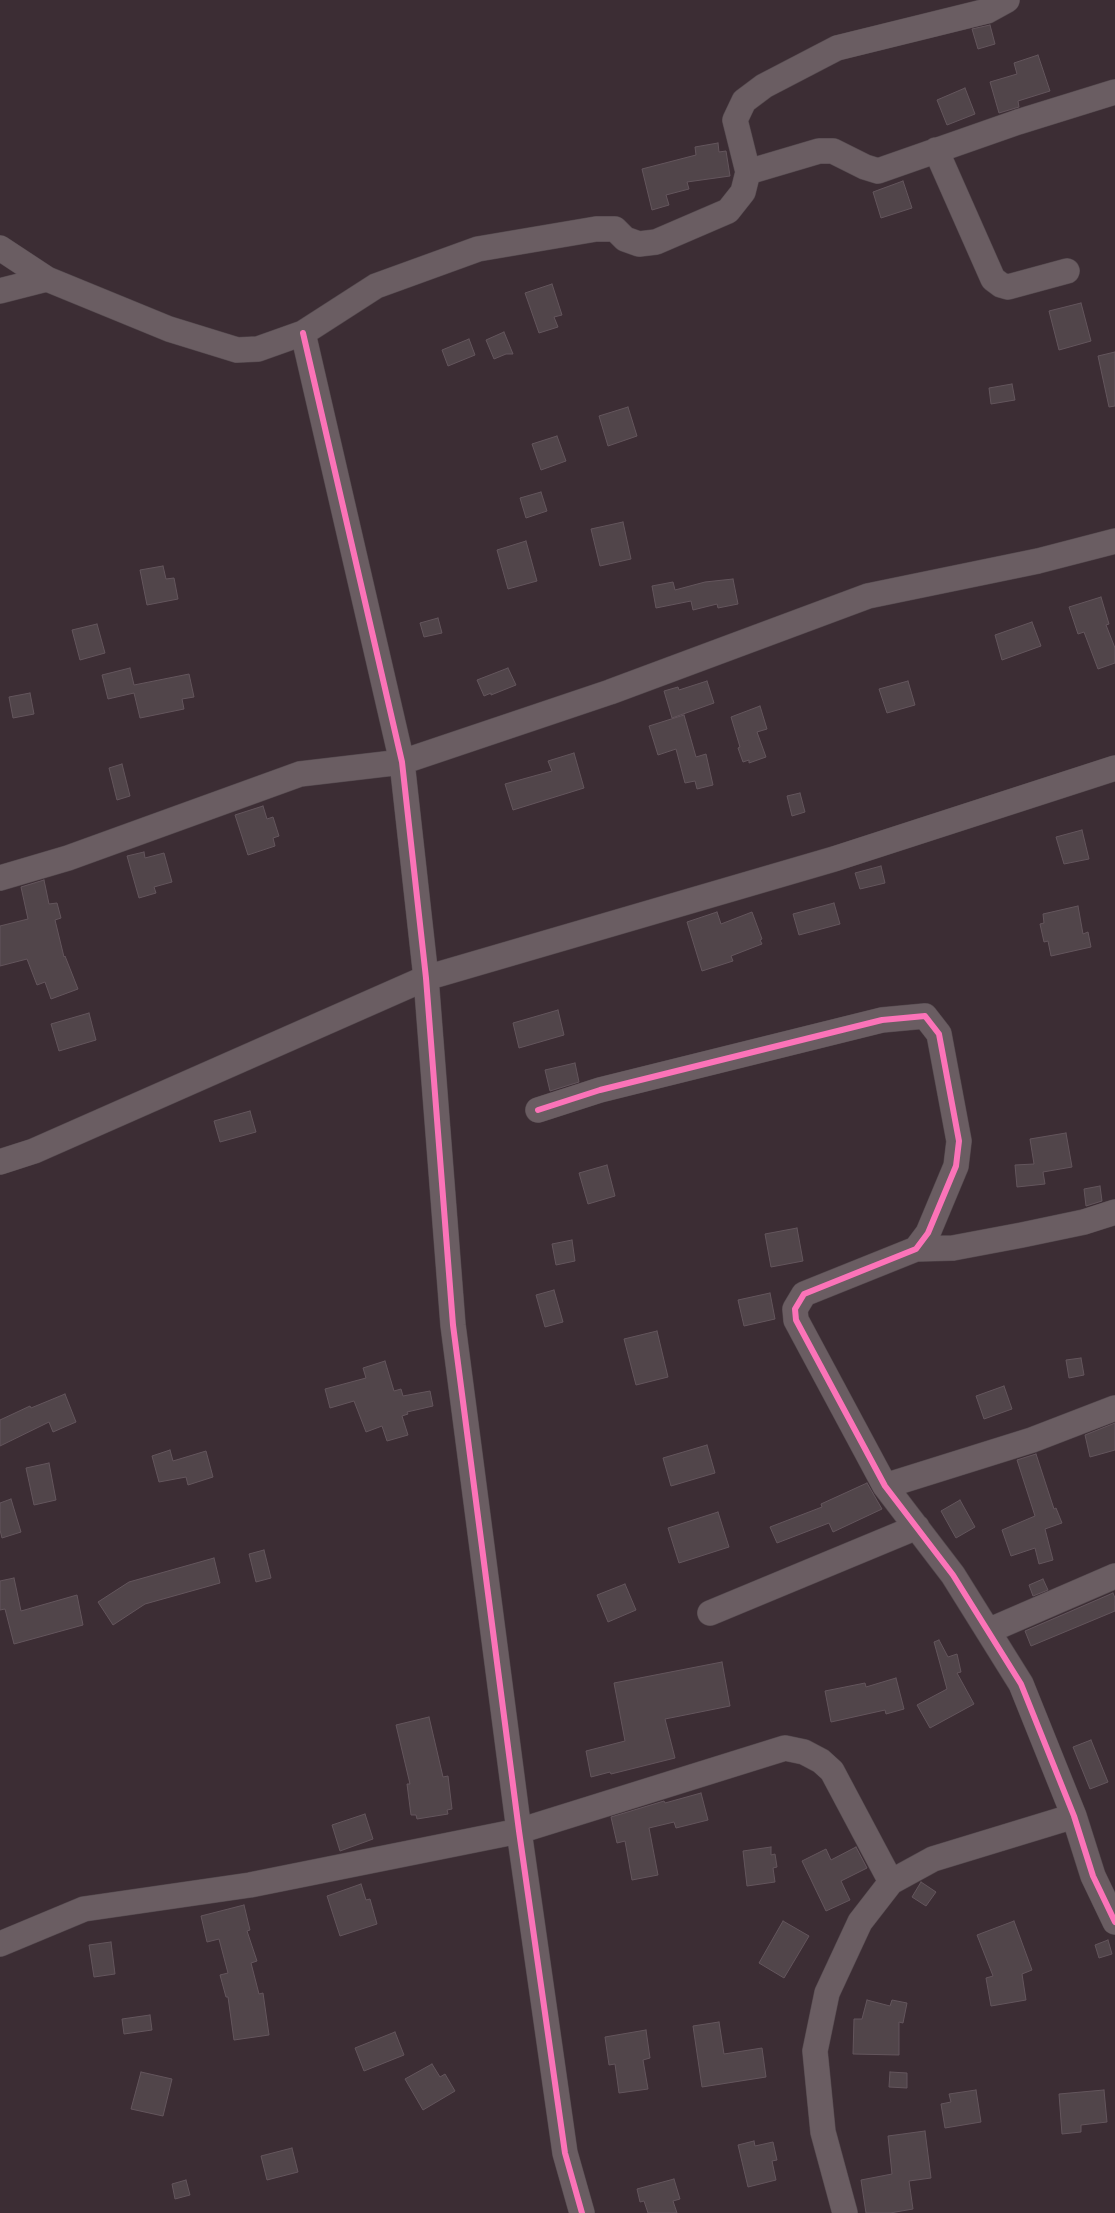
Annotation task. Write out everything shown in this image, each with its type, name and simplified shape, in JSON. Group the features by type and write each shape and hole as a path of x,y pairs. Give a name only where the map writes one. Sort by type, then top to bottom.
{"street":[{"path":"0,248 48,279 169,329 237,350 258,349 302,333 376,286 478,249 596,229 615,229 625,239 639,244 656,242 728,210 742,192 748,172 735,120 744,101 764,86 837,48 987,11 1007,0"},
{"path":"748,172 819,151 833,150 865,167 878,170 1018,122 1115,92"},
{"path":"936,150 993,279 1001,285 1008,287 1067,271"},
{"path":"0,291 48,279"},
{"path":"302,333 402,762 426,978 453,1325 519,1831 565,2153 582,2213"},
{"path":"0,878 68,858 300,774 402,762 610,692 868,596 1038,561 1115,541"},
{"path":"0,1162 34,1152 426,978 834,859 1115,768"},
{"path":"538,1110 600,1090 882,1020 925,1016 939,1034 959,1141 956,1166 928,1233 916,1249"},
{"path":"1115,1212 1084,1222 953,1248 916,1249 804,1294 795,1309 796,1320 885,1486 953,1575 1021,1684 1074,1816 1093,1876 1115,1922"},
{"path":"885,1486 1032,1440 1115,1408"},
{"path":"710,1613 917,1527"},
{"path":"988,1631 1115,1576"},
{"path":"0,1944 84,1909 250,1885 519,1831 785,1748 804,1752 821,1761 832,1771 891,1882"},
{"path":"844,2213 824,2132 815,2051 828,1993 860,1922 891,1882 933,1859 1074,1816"}],"building":[{"path":"990,25 995,44 978,49 972,29"},
{"path":"1038,55 1050,91 1018,101 1019,107 999,113 990,82 1017,74 1014,63"},
{"path":"965,88 975,114 947,125 937,100"},
{"path":"718,143 719,152 726,151 730,176 687,182 689,189 666,195 669,205 652,210 642,169 696,155 695,147"},
{"path":"903,181 912,208 881,218 873,192"},
{"path":"552,284 562,315 554,317 558,327 539,333 525,293"},
{"path":"1081,303 1091,341 1059,350 1049,311"},
{"path":"504,332 513,354 506,354 494,359 486,340"},
{"path":"469,339 475,355 448,366 442,350"},
{"path":"1115,352 1115,406 1109,407 1098,356"},
{"path":"1012,384 1015,400 991,404 989,388"},
{"path":"628,407 637,436 608,446 599,416"},
{"path":"557,436 566,461 541,470 532,444"},
{"path":"541,492 547,511 526,518 520,498"},
{"path":"623,522 631,559 600,566 591,529"},
{"path":"526,541 537,581 508,589 497,550"},
{"path":"163,566 166,579 174,578 178,599 147,605 140,570"},
{"path":"733,579 738,604 718,608 717,604 693,610 691,601 656,608 652,586 673,582 675,590 705,582"},
{"path":"1101,597 1109,624 1106,625 1115,648 1115,663 1098,669 1084,632 1078,634 1069,607"},
{"path":"438,618 442,633 424,637 420,623"},
{"path":"1032,622 1041,646 1002,660 995,635"},
{"path":"97,624 105,653 80,660 72,630"},
{"path":"130,668 134,685 189,674 194,697 182,699 184,709 140,718 134,693 108,699 102,675"},
{"path":"508,668 516,685 484,696 477,680"},
{"path":"707,681 714,703 672,718 664,691 678,687 679,690"},
{"path":"908,681 915,705 887,713 879,689"},
{"path":"30,693 34,714 13,718 9,697"},
{"path":"760,706 767,729 757,732 766,757 749,763 749,760 743,762 731,717"},
{"path":"684,715 696,757 706,754 713,785 697,789 695,781 685,783 676,749 658,755 649,726"},
{"path":"574,753 584,788 513,810 505,784 552,771 548,761"},
{"path":"122,764 130,796 117,800 109,768"},
{"path":"800,793 805,812 792,816 787,796"},
{"path":"263,806 267,819 273,817 279,836 273,838 275,846 248,855 235,815"},
{"path":"1082,830 1089,859 1064,864 1056,837"},
{"path":"144,852 145,858 164,853 172,882 154,887 156,893 139,898 127,856"},
{"path":"881,866 885,883 860,889 855,873"},
{"path":"44,880 49,904 57,903 61,918 55,920 64,957 78,989 51,999 45,982 37,985 27,959 0,966 0,926 28,919 21,887"},
{"path":"834,903 840,924 799,935 793,914"},
{"path":"1078,906 1083,934 1088,932 1091,947 1051,956 1048,941 1044,942 1040,924 1044,923 1043,914"},
{"path":"717,912 721,924 752,912 762,944 731,956 733,961 702,971 687,922"},
{"path":"558,1010 564,1035 519,1048 513,1023"},
{"path":"89,1013 96,1040 59,1051 51,1024"},
{"path":"575,1063 579,1082 550,1091 545,1070"},
{"path":"250,1111 256,1132 220,1142 214,1121"},
{"path":"1066,1133 1072,1167 1043,1172 1045,1184 1017,1187 1015,1165 1034,1164 1030,1139"},
{"path":"607,1165 615,1196 588,1204 579,1173"},
{"path":"1100,1186 1102,1201 1086,1206 1084,1189"},
{"path":"797,1228 803,1261 771,1267 765,1234"},
{"path":"572,1240 575,1261 556,1265 552,1244"},
{"path":"554,1290 563,1322 545,1327 536,1295"},
{"path":"770,1293 775,1319 744,1326 738,1300"},
{"path":"657,1331 668,1377 636,1385 624,1339"},
{"path":"1081,1358 1084,1375 1069,1378 1066,1360"},
{"path":"385,1361 394,1391 401,1389 403,1396 430,1391 433,1406 407,1412 408,1414 402,1416 408,1435 387,1441 382,1426 366,1432 354,1401 330,1408 325,1389 366,1378 363,1368"},
{"path":"1004,1386 1012,1409 984,1419 976,1396"},
{"path":"65,1394 76,1422 53,1432 49,1422 0,1446 0,1420 30,1406 31,1408"},
{"path":"1115,1423 1115,1450 1090,1457 1085,1435"},
{"path":"707,1445 715,1473 671,1486 663,1458"},
{"path":"170,1450 173,1461 206,1451 213,1477 188,1485 186,1477 159,1482 152,1456"},
{"path":"1036,1454 1054,1509 1056,1508 1062,1523 1045,1529 1053,1560 1039,1564 1035,1548 1011,1556 1002,1530 1035,1516 1017,1460"},
{"path":"49,1463 56,1500 34,1505 26,1468"},
{"path":"867,1483 882,1509 833,1532 829,1523 777,1543 770,1527 822,1507 821,1504"},
{"path":"11,1499 21,1532 2,1538 0,1530 0,1503"},
{"path":"960,1500 975,1527 956,1538 941,1511"},
{"path":"718,1512 729,1547 679,1563 668,1528"},
{"path":"264,1550 271,1578 256,1582 249,1554"},
{"path":"214,1558 220,1583 145,1604 113,1625 98,1602 129,1582"},
{"path":"14,1578 21,1611 77,1595 83,1625 14,1644 5,1609 0,1610 0,1581"},
{"path":"1043,1579 1048,1590 1033,1596 1029,1585"},
{"path":"625,1584 636,1610 608,1622 597,1595"},
{"path":"1113,1593 1115,1611 1031,1646 1025,1631"},
{"path":"939,1640 948,1657 957,1654 961,1672 957,1673 974,1704 930,1728 917,1705 947,1689 934,1642"},
{"path":"722,1662 730,1706 665,1719 675,1758 591,1777 586,1751 625,1741 614,1683"},
{"path":"896,1678 904,1709 886,1714 885,1710 831,1722 825,1691 865,1683 866,1687"},
{"path":"429,1717 443,1777 448,1776 452,1809 447,1810 448,1814 417,1819 416,1815 411,1815 407,1784 410,1784 396,1725"},
{"path":"1091,1740 1108,1782 1090,1789 1073,1747"},
{"path":"701,1793 708,1820 676,1828 674,1822 649,1828 658,1875 632,1880 625,1841 617,1843 611,1817 664,1801 665,1803"},
{"path":"365,1814 373,1839 340,1851 332,1825"},
{"path":"771,1847 771,1855 775,1854 777,1867 773,1868 775,1882 747,1886 743,1851"},
{"path":"856,1847 867,1868 841,1881 850,1900 826,1911 802,1861 826,1849 831,1860"},
{"path":"921,1882 936,1892 926,1906 912,1897"},
{"path":"361,1884 366,1900 370,1899 377,1924 340,1936 327,1896"},
{"path":"244,1905 250,1930 247,1931 257,1961 251,1963 259,1994 263,1993 269,2035 234,2040 228,1997 226,1997 220,1975 228,1973 219,1939 207,1942 201,1916"},
{"path":"783,1921 809,1936 784,1978 759,1963"},
{"path":"1014,1921 1032,1970 1022,1974 1026,2000 991,2006 986,1978 993,1976 977,1935"},
{"path":"1108,1940 1112,1954 1099,1958 1095,1945"},
{"path":"111,1942 115,1974 94,1977 89,1945"},
{"path":"867,2000 890,2006 892,2000 907,2003 903,2023 899,2022 899,2055 853,2054 854,2019 862,2019"},
{"path":"150,2015 152,2030 124,2034 122,2019"},
{"path":"719,2022 724,2054 762,2048 766,2077 702,2087 693,2026"},
{"path":"646,2030 650,2058 643,2060 648,2089 619,2093 615,2064 609,2065 605,2037"},
{"path":"395,2032 404,2055 364,2071 355,2048"},
{"path":"432,2064 440,2077 445,2074 455,2091 423,2110 405,2079"},
{"path":"141,2072 172,2079 163,2116 131,2109"},
{"path":"890,2072 907,2073 907,2088 889,2087"},
{"path":"976,2090 981,2122 945,2128 941,2104 951,2102 949,2094"},
{"path":"1104,2090 1107,2122 1081,2125 1081,2132 1062,2134 1059,2094"},
{"path":"925,2131 931,2178 909,2181 913,2209 890,2213 866,2213 861,2180 892,2174 888,2136"},
{"path":"754,2141 755,2146 773,2142 777,2160 772,2161 776,2180 748,2187 738,2145"},
{"path":"292,2148 298,2172 267,2180 261,2156"},
{"path":"674,2179 680,2199 673,2201 677,2213 648,2213 644,2201 640,2202 637,2189"},
{"path":"186,2180 190,2195 175,2199 172,2184"}],"cycle path":[{"path":"303,333 402,762 426,978 453,1325 519,1831 565,2153 582,2213"},
{"path":"538,1110 600,1090 882,1020 925,1016 939,1034 959,1141 956,1166 928,1233 916,1249 804,1294 795,1309 796,1320 885,1486 953,1575 1021,1684 1074,1816 1093,1876 1115,1922"}]}
